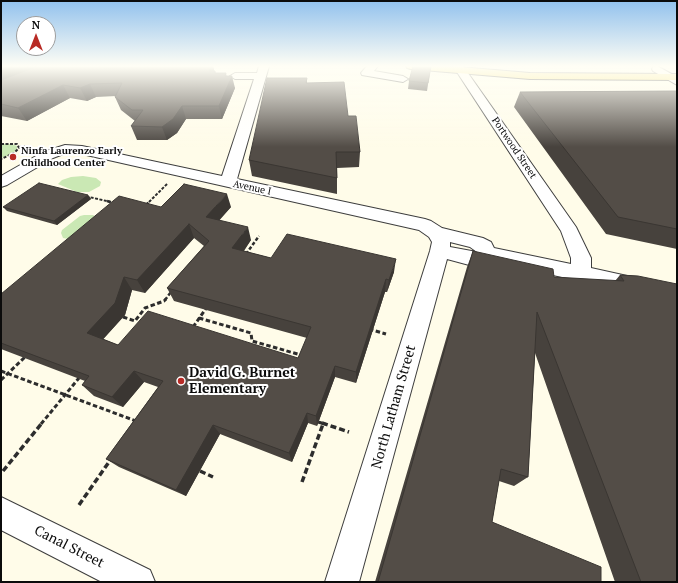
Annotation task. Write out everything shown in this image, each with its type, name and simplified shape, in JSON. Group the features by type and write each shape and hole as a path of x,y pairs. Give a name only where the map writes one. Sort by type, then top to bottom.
{"street":[{"path":"228,183 256,93"},
{"name":"Portwood Street","path":"477,93 570,232 581,258 581,274"},
{"name":"Avenue I","path":"1,182 48,155 65,149 82,150 425,226 438,242 473,259 482,258 487,253 581,274"},
{"name":"North Latham Street","path":"342,582 438,242"},
{"path":"581,274 677,295"},
{"name":"Canal Street","path":"1,513 138,582"}],"path":[{"path":"1,144 13,143 17,144 19,147"},
{"path":"1,159 14,153 19,147 25,146"},
{"path":"141,209 170,182"},
{"path":"87,198 89,197 119,204"},
{"path":"242,258 259,236"},
{"path":"123,317 134,321 145,308 164,301 173,290"},
{"path":"191,330 208,306"},
{"path":"199,318 251,333 252,340 305,356"},
{"path":"366,328 386,334"},
{"path":"1,380 25,357"},
{"path":"1,371 136,421"},
{"path":"3,471 79,378"},
{"path":"132,428 140,415"},
{"path":"318,422 349,432"},
{"path":"302,482 323,424"},
{"path":"79,505 114,453"},
{"path":"200,471 213,477"}],"green space":[{"path":"1,144 12,144 17,146 17,149 12,154 1,158"},
{"path":"83,176 96,178 101,182 100,186 89,192 77,192 58,184 62,180 71,177"},
{"path":"93,215 101,220 68,239 63,238 61,233 62,230 80,216"}],"building":[{"path":"1,93 47,93 18,108 1,104"},
{"path":"117,93 225,93 219,106 182,106 173,119 162,127 131,126 143,110 132,110 115,97"},
{"path":"264,93 345,93 348,116 356,116 360,152 336,152 337,178 249,160"},
{"path":"521,93 677,93 677,229 618,217"},
{"path":"39,183 88,195 54,221 3,207"},
{"path":"184,184 227,194 206,217 248,227 232,248 271,258 287,234 396,259 389,280 386,279 356,372 335,366 316,416 307,413 289,453 213,425 176,490 106,459 163,381 134,371 112,397 82,385 89,376 1,343 1,294 119,196 161,207","holes":["189,224 209,241 167,288 311,327 298,358 148,311 118,345 87,333 115,303 124,277 137,280"]},
{"path":"473,251 553,269 554,277 624,281 620,275 638,276 677,284 677,582 641,582 537,312 528,477 501,469 492,522 601,567 601,582 378,582"}],"place":[{"name":"Ninfa Laurenzo Early Childhood Center","path":"13,157"},
{"name":"David G. Burnet Elementary","path":"181,381"}]}
